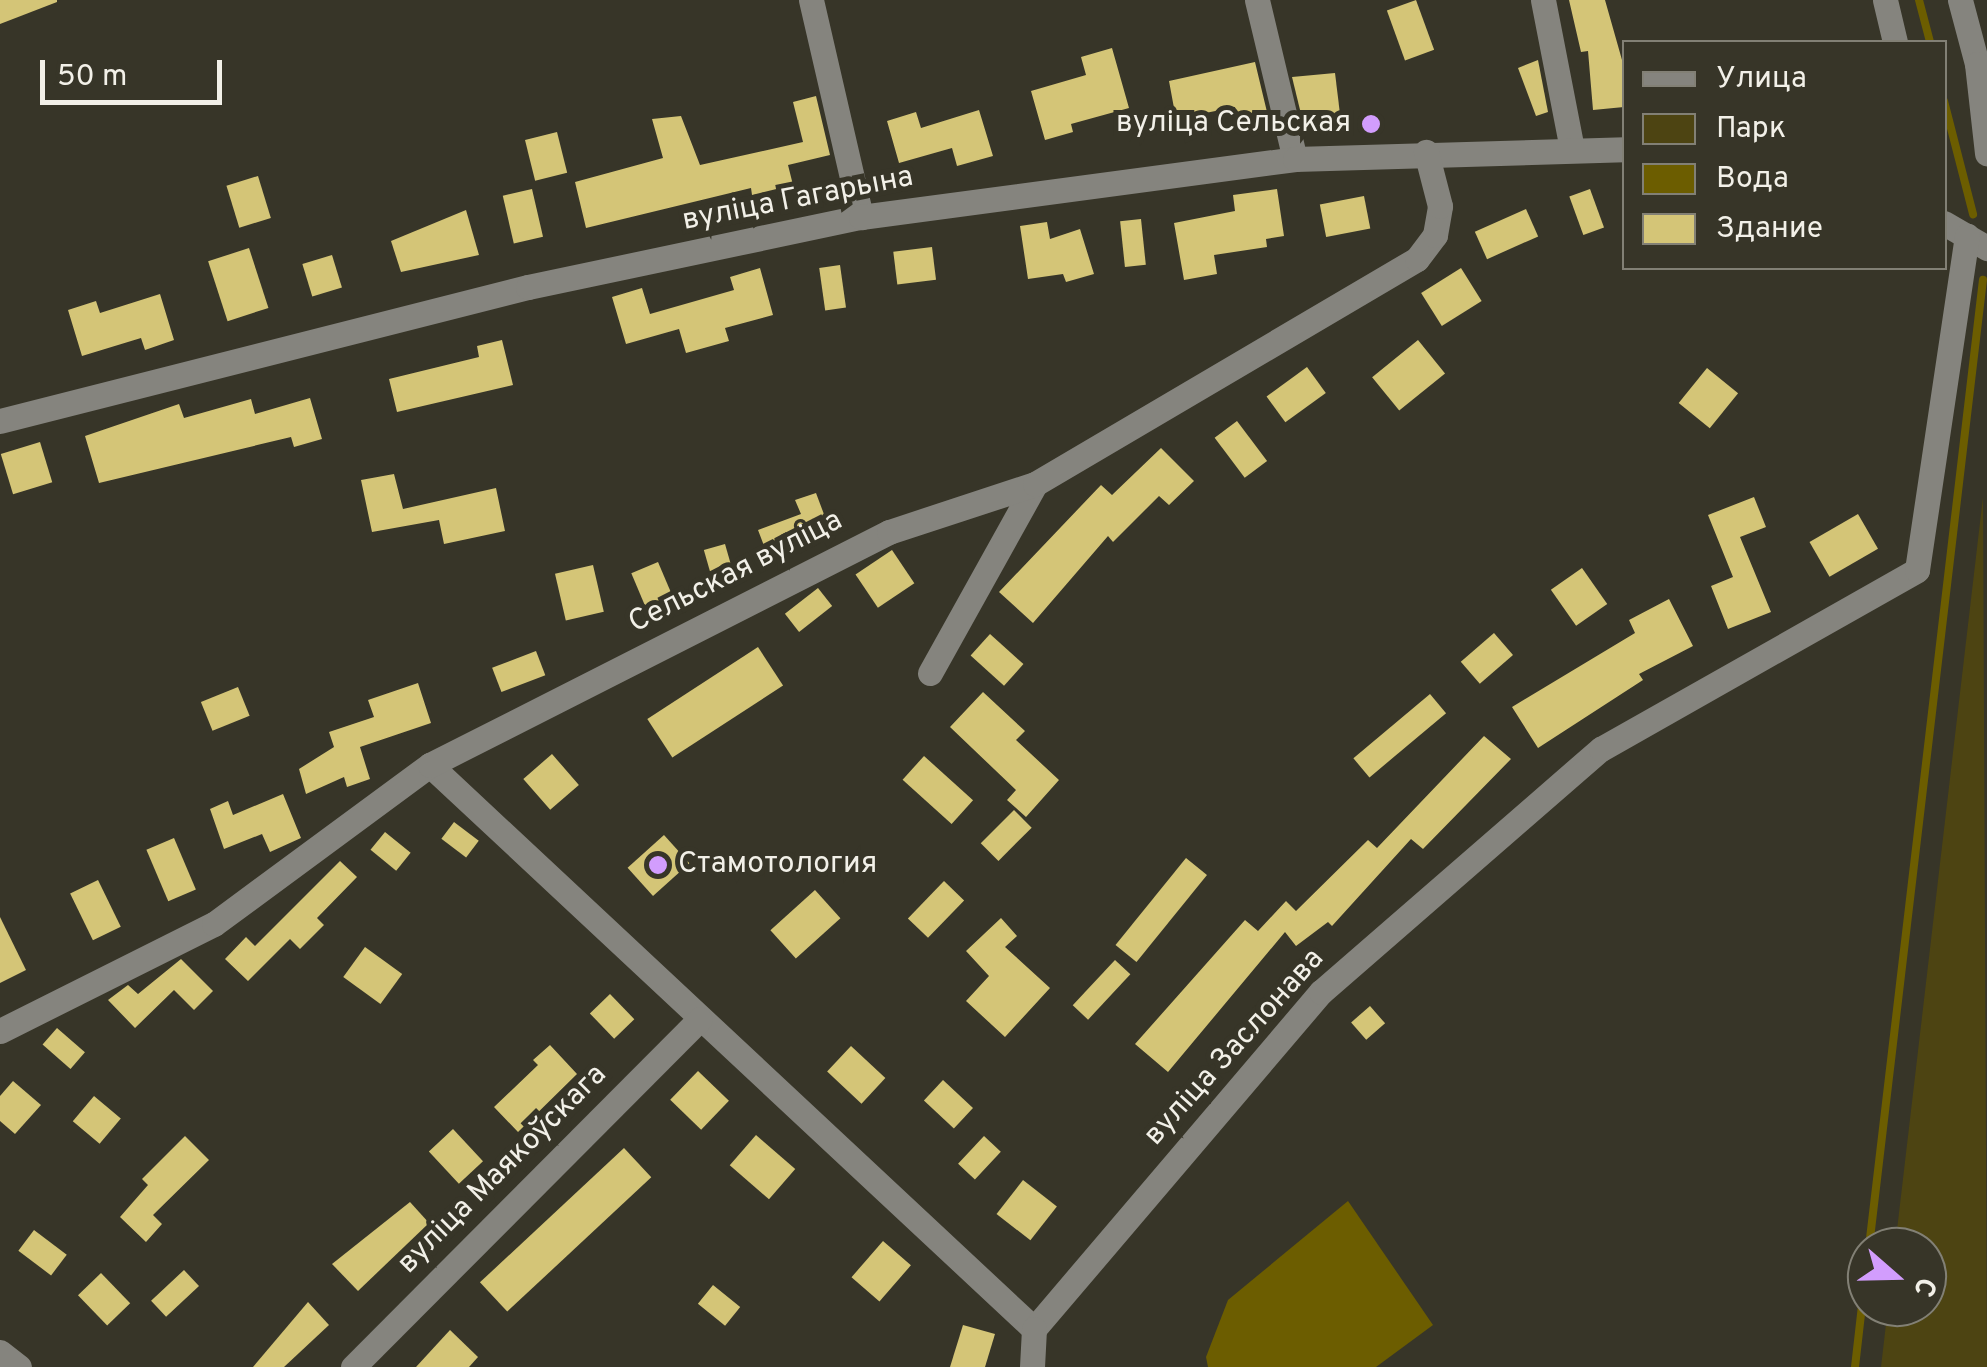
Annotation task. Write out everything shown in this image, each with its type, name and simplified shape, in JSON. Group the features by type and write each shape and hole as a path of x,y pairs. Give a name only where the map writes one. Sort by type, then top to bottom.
{"street":[{"path":"810,0 861,217"},
{"path":"1257,0 1296,160"},
{"path":"1543,0 1572,149"},
{"path":"1885,0 1895,40"},
{"path":"1960,0 1982,64 1987,153"},
{"name":"вуліца Гагарына","path":"0,421 528,287 861,217 1296,160 1426,152 1622,149"},
{"name":"Сельская вуліца","path":"0,1031 214,924 430,765 890,532 1035,484 1417,258 1435,235 1440,206 1426,152"},
{"name":"вуліца Заслонава","path":"1034,1329 1321,992 1600,749 1917,570 1966,236"},
{"path":"930,673 1035,484"},
{"path":"430,765 1034,1329 1032,1367"},
{"name":"вуліца Маякоўскага","path":"353,1367 700,1019"},
{"path":"0,1352 19,1367"}],"green space":[{"path":"1983,497 1987,1367 1881,1367 1886,1327 1947,1327 1947,1227 1897,1227"}],"water":[{"path":"1348,1201 1433,1325 1376,1367 1208,1367 1206,1357 1228,1300"}],"building":[{"path":"0,0 57,0 57,2 0,24"},
{"path":"1416,0 1434,50 1405,60 1387,11"},
{"path":"1569,0 1605,0 1622,60 1622,107 1593,110 1588,51 1581,52"},
{"path":"1112,48 1129,108 1071,124 1073,132 1045,140 1031,91 1086,75 1081,57"},
{"path":"1538,60 1548,112 1536,116 1518,68"},
{"path":"1255,62 1267,112 1237,118 1235,107 1176,119 1169,81"},
{"path":"1335,73 1340,114 1302,118 1292,77"},
{"path":"816,96 830,155 788,165 793,185 752,195 751,188 586,228 575,182 663,158 652,119 681,116 700,165 803,142 793,102"},
{"path":"979,110 993,156 957,166 952,148 899,163 887,121 916,112 921,128"},
{"path":"557,132 567,173 535,181 525,140"},
{"path":"258,176 271,218 239,228 226,186"},
{"path":"532,189 543,237 514,243 503,196"},
{"path":"1277,189 1284,236 1266,239 1267,247 1214,255 1217,274 1184,280 1174,223 1235,211 1233,195"},
{"path":"1590,189 1604,228 1583,235 1569,197"},
{"path":"1364,196 1370,228 1326,237 1320,205"},
{"path":"1526,209 1538,236 1487,259 1475,232"},
{"path":"466,210 479,255 401,272 391,241"},
{"path":"1141,219 1146,265 1125,267 1120,221"},
{"path":"1047,222 1050,239 1080,229 1094,274 1066,282 1063,274 1028,279 1020,226"},
{"path":"932,247 936,280 897,285 893,252"},
{"path":"249,248 268,308 228,321 208,261"},
{"path":"332,255 342,288 312,297 302,264"},
{"path":"840,265 846,308 825,311 819,268"},
{"path":"760,268 773,315 725,328 729,341 686,353 679,329 626,344 612,297 642,288 650,314 734,290 730,277"},
{"path":"1461,268 1482,301 1442,326 1421,293"},
{"path":"160,294 174,340 145,350 141,338 82,356 68,310 96,301 100,313"},
{"path":"502,340 513,385 397,412 389,379 479,357 477,346"},
{"path":"1418,340 1445,373 1399,411 1372,377"},
{"path":"1307,367 1326,393 1285,422 1267,396"},
{"path":"1707,368 1738,393 1710,428 1679,403"},
{"path":"310,398 322,439 294,447 291,437 99,483 85,436 179,404 184,418 251,399 255,414"},
{"path":"1237,421 1267,461 1245,478 1215,438"},
{"path":"40,442 52,482 13,494 1,454"},
{"path":"1161,448 1194,481 1169,505 1159,496 1113,542 1108,536 1033,623 999,592 1101,485 1112,495"},
{"path":"394,474 403,509 496,488 505,531 444,544 439,520 372,532 361,480"},
{"path":"816,493 831,533 769,559 758,530 801,514 795,500"},
{"path":"1754,497 1766,527 1740,537 1771,612 1728,629 1711,586 1733,577 1708,515"},
{"path":"1858,514 1878,549 1830,577 1810,542"},
{"path":"725,544 736,582 715,589 704,550"},
{"path":"892,550 914,583 878,608 856,575"},
{"path":"658,562 675,602 648,613 631,573"},
{"path":"593,565 604,612 566,621 555,574"},
{"path":"1582,568 1607,604 1576,626 1551,590"},
{"path":"818,588 832,606 799,632 785,614"},
{"path":"1669,599 1693,646 1639,674 1643,680 1538,748 1512,707 1635,633 1629,620"},
{"path":"1494,633 1513,655 1480,684 1461,662"},
{"path":"990,634 1023,664 1004,686 971,656"},
{"path":"758,647 783,686 672,757 647,719"},
{"path":"536,651 545,675 501,692 492,668"},
{"path":"418,683 431,723 360,747 370,779 347,787 344,777 306,794 299,769 334,747 329,732 374,717 368,700"},
{"path":"238,687 250,716 213,731 201,702"},
{"path":"983,692 1025,731 1016,740 1059,780 1026,817 1007,800 1016,790 950,727"},
{"path":"1430,694 1446,713 1369,777 1353,758"},
{"path":"1484,736 1511,759 1423,849 1411,839 1332,926 1328,922 1296,946 1285,932 1168,1072 1135,1044 1245,920 1258,931 1286,901 1296,911 1368,840 1377,848"},
{"path":"552,754 579,785 550,810 523,779"},
{"path":"924,756 973,800 952,824 903,780"},
{"path":"283,794 301,838 270,852 262,834 224,849 210,809 228,801 233,815"},
{"path":"1014,810 1032,828 998,861 981,843"},
{"path":"454,822 479,841 466,857 441,839"},
{"path":"385,832 411,853 396,871 371,850"},
{"name":"Стамотология","path":"664,835 689,863 653,896 628,868"},
{"path":"174,838 196,890 168,901 146,850"},
{"path":"1186,858 1207,875 1136,962 1116,945"},
{"path":"340,861 357,877 317,918 324,925 300,949 290,939 248,981 225,959 246,937 255,946"},
{"path":"98,880 121,927 93,940 70,894"},
{"path":"944,881 964,900 928,938 908,918"},
{"path":"815,890 840,918 796,958 770,930"},
{"path":"0,917 26,970 0,983"},
{"path":"1001,918 1017,936 1005,947 1050,988 1005,1037 966,1001 989,976 966,951"},
{"path":"365,947 402,974 380,1004 343,977"},
{"path":"181,959 213,991 194,1010 174,990 135,1028 108,1000 128,985 138,994"},
{"path":"1115,960 1130,974 1088,1020 1073,1005"},
{"path":"610,994 634,1019 614,1039 590,1013"},
{"path":"1370,1006 1385,1023 1366,1040 1351,1022"},
{"path":"57,1028 85,1052 70,1069 43,1045"},
{"path":"550,1045 577,1074 518,1132 494,1107 538,1065 533,1060"},
{"path":"851,1046 885,1078 862,1104 827,1072"},
{"path":"698,1071 729,1101 701,1130 670,1100"},
{"path":"943,1080 973,1108 954,1128 924,1100"},
{"path":"13,1081 41,1105 15,1134 0,1121 0,1096"},
{"path":"94,1096 121,1118 100,1144 73,1121"},
{"path":"453,1129 483,1161 459,1184 429,1152"},
{"path":"756,1135 795,1169 769,1199 730,1165"},
{"path":"185,1136 209,1160 153,1215 162,1224 146,1242 120,1217 148,1185 142,1179"},
{"path":"984,1136 1001,1152 975,1179 958,1164"},
{"path":"624,1148 651,1177 507,1312 480,1282"},
{"path":"1023,1180 1057,1206 1030,1240 997,1214"},
{"path":"410,1202 429,1223 358,1291 332,1264"},
{"path":"34,1230 67,1255 51,1275 18,1251"},
{"path":"883,1241 911,1265 879,1302 852,1277"},
{"path":"184,1270 199,1286 166,1317 151,1301"},
{"path":"101,1273 130,1303 107,1325 78,1295"},
{"path":"713,1285 740,1307 725,1326 698,1304"},
{"path":"308,1302 329,1325 284,1367 253,1367"},
{"path":"963,1325 995,1334 985,1367 950,1367"},
{"path":"450,1330 478,1357 469,1367 416,1367"}],"waterway":[{"path":"1919,0 1929,40"},
{"path":"1947,113 1973,214"},
{"path":"1871,1227 1983,280"},
{"path":"1855,1367 1860,1327"}],"place":[{"name":"вуліца Сельская","path":"1371,124"},
{"name":"Стамотология","path":"658,865"}]}
